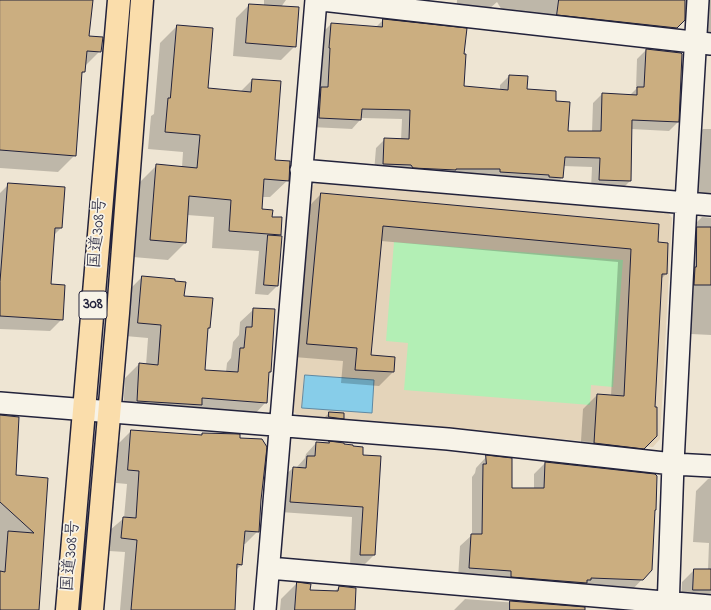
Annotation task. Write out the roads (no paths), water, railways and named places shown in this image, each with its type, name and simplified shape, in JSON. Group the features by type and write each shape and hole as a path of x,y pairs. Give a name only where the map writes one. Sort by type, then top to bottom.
{"highway":[{"name":"国道308号","path":"67,610 119,0"},
{"name":"国道308号","path":"92,610 108,413 118,313 142,0"}],"street":[{"path":"265,610 316,0"},
{"path":"322,0 703,43"},
{"path":"668,606 673,464 686,203 703,43 698,0"},
{"path":"301,170 711,205"},
{"path":"0,403 108,413 448,439 673,464 711,466"},
{"path":"268,568 668,606 711,606"}],"water":[{"path":"305,375 374,380 372,413 302,408"}]}
